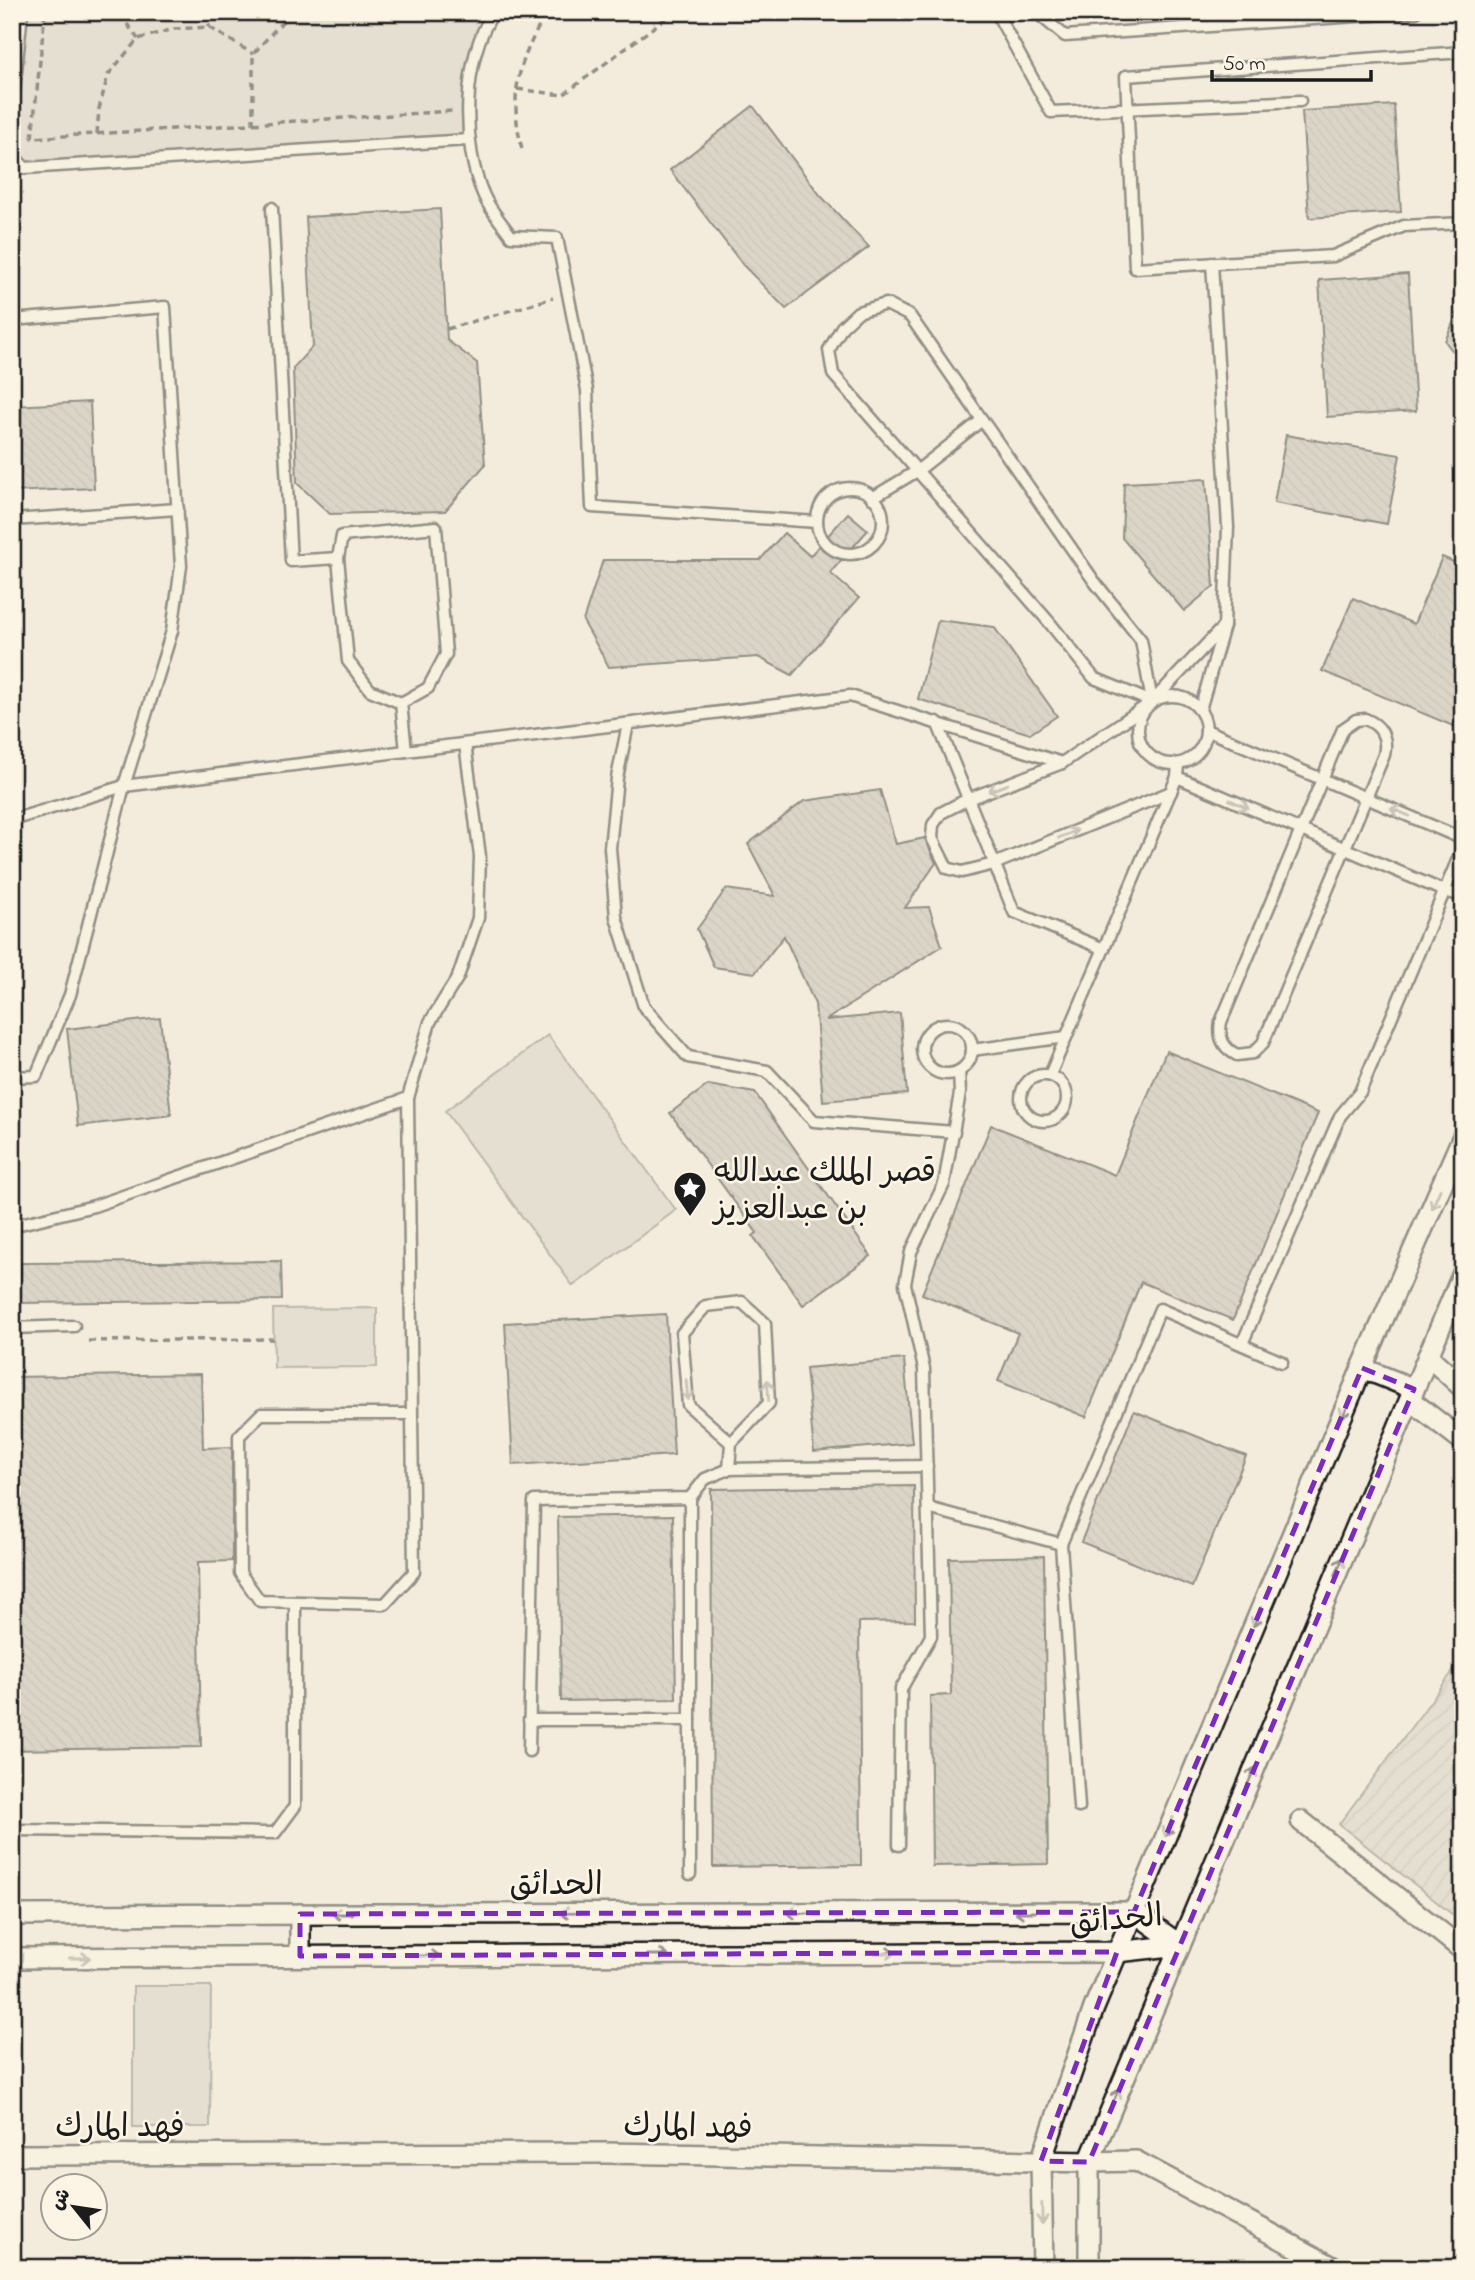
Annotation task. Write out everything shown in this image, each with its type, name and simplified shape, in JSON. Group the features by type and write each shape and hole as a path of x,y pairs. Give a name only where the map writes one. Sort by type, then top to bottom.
{"street":[{"path":"1043,2268 1041,2161 1094,2008 1362,1368 1463,1136"},
{"path":"1089,2268 1089,2162 1463,1273"},
{"path":"1428,1356 1463,1388"},
{"path":"1362,1368 1412,1394 1463,1441"},
{"path":"1301,1821 1463,1950"},
{"name":"الحدائق","path":"12,1915 1134,1912 1180,1945"},
{"path":"300,1914 300,1956"},
{"name":"الحدائق","path":"12,1958 1117,1952 1180,1945"},
{"name":"فهد المارك","path":"12,2155 606,2153 1136,2161 1335,2268"}],"lane":[{"path":"12,111 22,12"},
{"path":"494,12 470,74 468,140 484,196 511,236 557,239 587,390 592,507 817,522"},
{"path":"996,12 1051,112 1300,101"},
{"path":"1036,12 1065,36 1416,12"},
{"path":"1463,52 1126,76 1135,268 1333,256 1404,226 1463,223"},
{"path":"12,154 25,168 468,140"},
{"path":"272,208 291,561 338,558"},
{"path":"1212,263 1228,527 1224,626 1200,710 1206,730 1204,742 1189,760 1178,764 1155,760 1146,752 1140,741 1140,719 1152,702 1224,626"},
{"path":"886,304 910,316 1094,581 1141,640 1152,702 1094,678 1049,622 833,374 830,350 842,327 859,312 886,304"},
{"path":"12,320 164,307 181,566 172,631 124,786 70,995 36,1076 12,1077"},
{"path":"873,498 918,471 982,420"},
{"path":"842,489 853,489 863,491 873,498 879,506 882,527 878,537 863,551 853,554 832,550 819,533 817,522 818,511 832,494 842,489"},
{"path":"12,520 178,509"},
{"path":"436,527 446,654 428,688 401,703 370,690 348,661 338,558 342,536 436,527"},
{"path":"12,820 124,786 850,696 1062,763"},
{"path":"1171,792 972,871 954,871 947,868 932,838 933,825 941,813 968,799 1062,763 1162,697 1183,697 1200,710"},
{"path":"401,703 406,751"},
{"path":"1365,719 1377,723 1386,747 1366,798 1263,1043 1253,1053 1237,1055 1224,1046 1220,1039 1221,1022 1343,729 1356,720 1365,719"},
{"path":"937,722 1014,912 1104,949"},
{"path":"628,724 617,778 610,848 616,917 644,1007 688,1057 767,1071 814,1121 954,1132"},
{"path":"1206,730 1463,839"},
{"path":"412,1414 261,1413 239,1436 240,1573 261,1601 385,1604 414,1572 412,1414 408,1098 430,1022 458,977 478,918 480,856 465,744"},
{"path":"1050,1075 1171,792 1177,777 1178,764"},
{"path":"1177,777 1444,891 1463,896"},
{"path":"1242,1344 1340,1116 1360,1091 1463,847"},
{"path":"940,1025 956,1026 968,1035 972,1050 966,1066 958,1071 942,1074 927,1065 922,1048 927,1034 940,1025"},
{"path":"972,1050 1066,1037"},
{"path":"900,1845 901,1689 931,1636 924,1369 905,1284 911,1252 944,1184 960,1093 958,1071"},
{"path":"1043,1074 1050,1075 1063,1084 1068,1098 1063,1113 1057,1118 1041,1122 1028,1115 1021,1101 1021,1094 1029,1080 1043,1074"},
{"path":"12,1226 94,1206 408,1098"},
{"path":"729,1469 731,1443 769,1403 765,1323 742,1302 706,1306 682,1333 688,1405 731,1443"},
{"path":"1079,1807 1061,1544 1160,1309 1282,1362"},
{"path":"12,1328 74,1326"},
{"path":"690,1874 690,1498 705,1479 729,1469 927,1466"},
{"path":"529,1751 534,1501 690,1498"},
{"path":"928,1508 1061,1544"},
{"path":"12,1830 275,1833 295,1806 295,1602"},
{"path":"529,1720 690,1720"}],"path":[{"path":"45,12 32,138 454,111 455,100"},
{"path":"80,12 120,13 138,39"},
{"path":"209,12 209,27"},
{"path":"253,124 253,54 291,12"},
{"path":"522,149 515,121 517,89 524,55 547,12"},
{"path":"517,89 563,95 674,12"},
{"path":"97,134 99,108 108,75 138,39 174,29 209,27 253,54"},
{"path":"447,329 553,298"},
{"path":"88,1341 273,1339"}],"highlighted area":[{"path":"1362,1368 1414,1389 1089,2162 1041,2161 1117,1952 300,1956 300,1914 1134,1912"}],"shaded area":[{"path":"22,12 494,12 470,73 468,140 25,168 12,154 12,111"},
{"path":"548,1035 676,1210 573,1286 445,1111"},
{"path":"377,1308 377,1367 274,1368 273,1309"},
{"path":"1463,1658 1463,1923 1339,1824"},
{"path":"133,1986 211,1986 210,2127 133,2127"}],"building":[{"path":"1394,105 1401,212 1309,218 1302,111"},
{"path":"753,106 820,195 869,247 786,309 743,265 670,170"},
{"path":"440,209 447,340 477,363 485,465 445,511 330,514 297,483 293,368 313,346 306,217"},
{"path":"1408,274 1416,411 1327,417 1319,280"},
{"path":"1463,301 1463,366 1445,341"},
{"path":"90,402 94,488 12,492 12,406"},
{"path":"1286,435 1400,455 1387,524 1274,503"},
{"path":"1206,479 1214,586 1184,611 1122,538 1124,483"},
{"path":"848,513 868,530 830,573 859,598 792,675 758,657 609,667 583,621 603,560 760,560 784,533 810,556"},
{"path":"1442,557 1463,566 1463,704 1453,726 1322,671 1353,598 1414,624"},
{"path":"938,620 994,627 1057,716 1030,734 918,699"},
{"path":"880,790 896,844 925,838 936,863 905,908 929,907 942,946 826,1020 900,1013 907,1094 823,1101 815,1004 784,936 755,973 714,967 697,929 726,889 775,896 748,844 804,801"},
{"path":"160,1018 171,1115 78,1126 67,1029"},
{"path":"1166,1051 1318,1113 1233,1320 1141,1282 1086,1417 998,1381 1018,1333 922,1294 991,1125 1115,1175"},
{"path":"708,1085 755,1093 871,1256 803,1305 753,1236 757,1233 670,1113"},
{"path":"281,1261 282,1300 20,1303 21,1263"},
{"path":"666,1314 674,1455 513,1465 505,1323"},
{"path":"904,1359 912,1443 814,1452 806,1368"},
{"path":"201,1374 203,1448 232,1447 232,1561 198,1562 201,1747 12,1750 12,1377"},
{"path":"1134,1411 1246,1456 1192,1587 1081,1542"},
{"path":"914,1486 915,1621 859,1622 861,1865 713,1867 711,1489"},
{"path":"673,1515 676,1699 561,1701 558,1517"},
{"path":"1044,1556 1048,1864 932,1866 930,1696 951,1695 949,1558"}],"place":[{"name":"قصر الملك عبدالله بن عبدالعزيز","path":"690,1218"}]}
